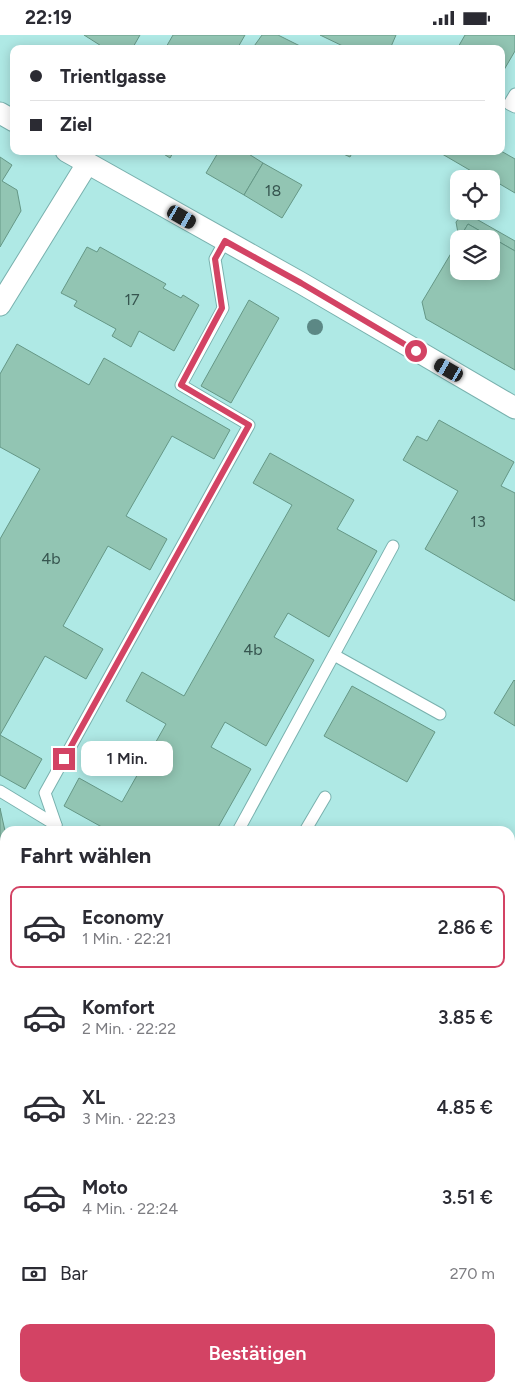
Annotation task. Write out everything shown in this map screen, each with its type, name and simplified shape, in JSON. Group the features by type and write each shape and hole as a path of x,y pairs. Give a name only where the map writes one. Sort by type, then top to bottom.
{"street":[{"path":"73,155 301,283 515,408"},
{"path":"0,305 88,164"}],"lane":[{"path":"515,94 510,104 515,107"},
{"path":"53,826 45,793 249,425 181,385 222,308 215,259 225,241"},
{"path":"241,826 393,546"},
{"path":"334,655 440,714"},
{"path":"0,791 51,826"},
{"path":"308,826 325,797"}],"building":[{"path":"84,35 140,35 134,45 100,45"},
{"path":"173,35 245,35 239,45 167,45"},
{"path":"262,35 278,35 298,45 255,45"},
{"path":"320,35 396,35 392,45 341,45"},
{"path":"465,35 515,35 515,51 505,68 505,45 459,45"},
{"path":"505,153 515,159 515,193 500,184 500,170 470,170 444,155 505,155"},
{"path":"217,155 250,155 263,163 244,195 206,173"},
{"path":"0,157 12,165 2,181 17,190 21,211 0,247"},
{"path":"263,163 302,185 282,218 244,195"},
{"path":"458,220 478,220 496,230 478,230 468,224 464,230 457,230 456,222"},
{"path":"468,224 478,230 464,230"},
{"path":"500,232 515,241 515,251 500,242"},
{"path":"500,242 515,251 515,370 426,319 422,302 450,255 450,280 500,280"},
{"path":"87,247 97,252 100,247 166,284 163,288 181,298 183,295 199,305 174,351 139,331 131,347 112,336 116,329 74,306 77,301 61,293"},
{"path":"249,300 279,318 231,403 201,386"},
{"path":"17,344 89,385 104,358 230,430 214,459 172,436 126,516 167,539 150,570 108,546 63,626 103,649 86,679 45,656 0,735 0,539 40,469 0,447 0,374"},
{"path":"439,420 514,462 501,486 515,493 515,601 425,549 458,491 403,460 417,436 427,441"},
{"path":"270,453 354,500 337,529 377,551 329,637 288,613 274,637 314,660 266,746 225,722 211,747 251,769 219,826 100,826 64,806 79,778 122,802 166,724 126,701 142,672 184,696 292,505 253,483"},
{"path":"515,681 515,726 494,713"},
{"path":"352,686 435,732 407,782 324,736"},
{"path":"0,735 42,759 25,789 0,775"},
{"path":"0,808 4,826 0,826"}],"route":[{"path":"64,759 249,425 181,385 222,308 215,259 225,241 301,283 416,351"}]}
